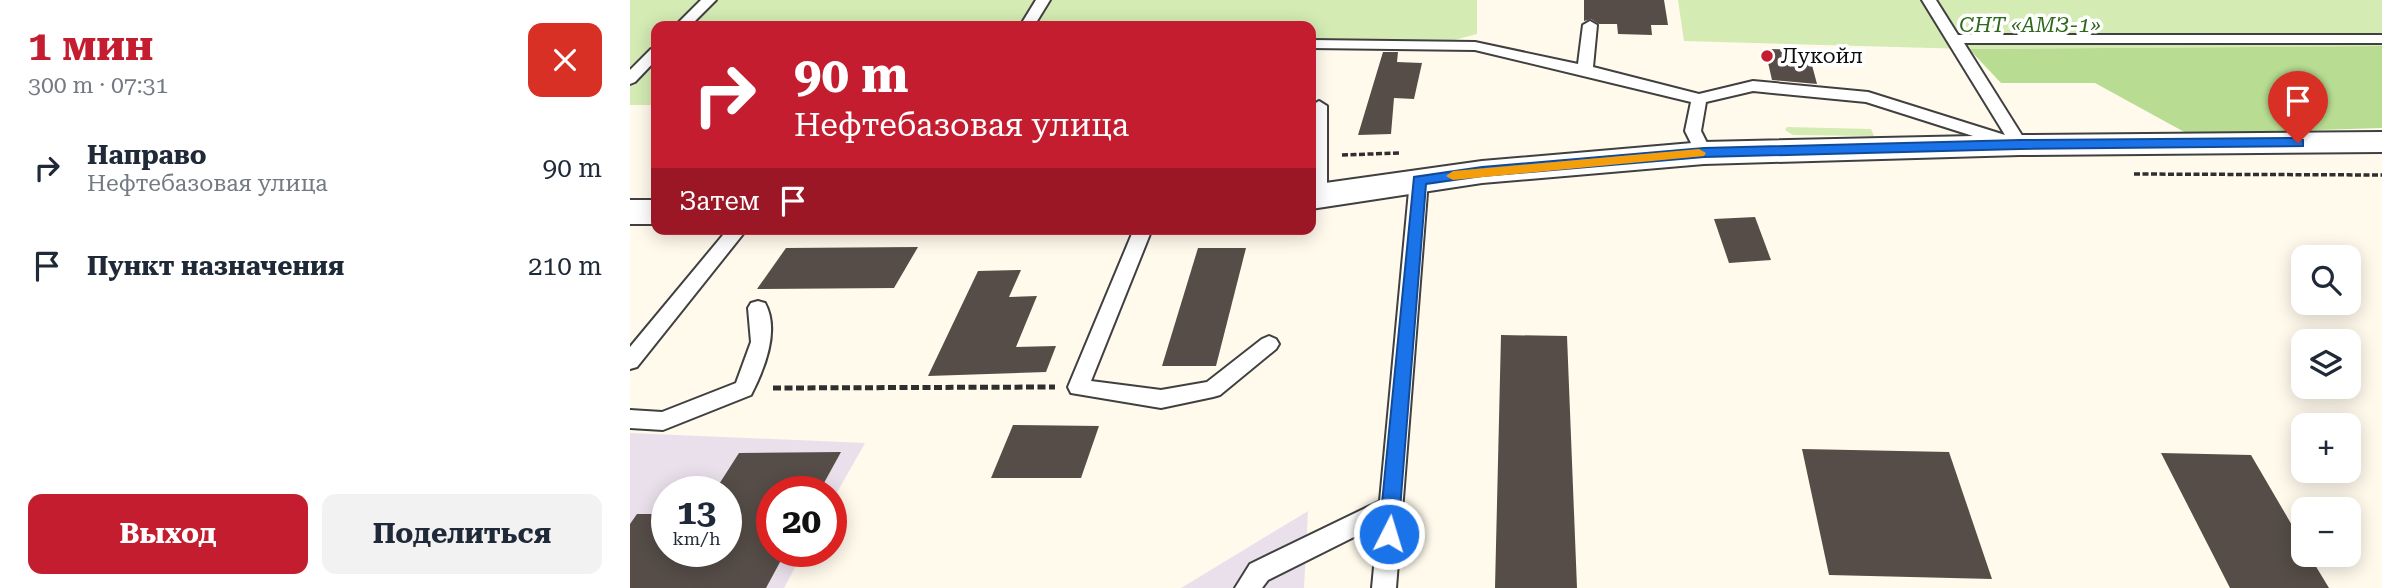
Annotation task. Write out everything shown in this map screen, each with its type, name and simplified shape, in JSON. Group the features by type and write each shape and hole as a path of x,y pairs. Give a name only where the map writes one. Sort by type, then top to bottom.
{"street":[{"path":"1316,197 1482,172 1704,153 2020,145 2382,142"},
{"path":"630,212 651,212"}],"lane":[{"path":"687,21 709,0"},
{"path":"1030,21 1043,0"},
{"path":"1929,0 2020,145"},
{"path":"1585,70 1590,25"},
{"path":"1954,39 2382,39"},
{"path":"1316,44 1475,46 1699,99 1753,86 1868,97 2020,145"},
{"path":"631,77 651,57"},
{"path":"1699,99 1693,131 1704,153"},
{"path":"1316,174 1319,106"},
{"path":"1384,588 1419,180"},
{"path":"630,361 733,235"},
{"path":"1141,235 1078,387 1161,399 1213,389 1269,344"},
{"path":"630,419 663,421 744,389 761,342 758,308"},
{"path":"1247,588 1259,572 1391,507"}],"path":[{"path":"744,389 1078,387"}],"shaded area":[{"path":"630,433 865,443 846,476 756,476 756,567 795,567 784,588 630,588"},
{"path":"1308,511 1304,588 1181,588"}],"green space":[{"path":"630,0 1477,0 1477,34 1428,47 1316,47 1316,21 651,21 651,105 630,105"},
{"name":"СНТ «АМЗ-1»","path":"1678,0 2382,0 2382,46 1969,49 1684,41"},
{"path":"2382,46 2382,128 2188,134 2095,83 2001,83 1969,49"},
{"path":"1787,127 1871,129 1874,136 1793,135 1785,130"}],"building":[{"path":"1584,0 1664,0 1668,25 1651,25 1652,35 1618,34 1617,24 1599,24 1591,19 1584,21"},
{"path":"1765,49 1808,50 1817,84 1772,80"},
{"path":"1383,52 1398,52 1397,62 1422,63 1414,99 1394,98 1391,134 1358,135"},
{"path":"1755,217 1771,260 1729,263 1714,219"},
{"path":"918,247 894,288 757,289 786,248"},
{"path":"1198,248 1246,248 1216,366 1162,366"},
{"path":"1021,270 1009,297 1037,296 1016,347 1056,346 1046,372 928,376 978,271"},
{"path":"1501,335 1567,336 1577,588 1495,588"},
{"path":"1013,425 1099,426 1081,478 991,478"},
{"path":"1802,449 1949,452 1992,579 1829,575"},
{"path":"841,452 828,476 756,476 756,567 777,567 766,588 630,588 630,524 637,514 651,514 651,567 742,567 742,476 724,476 739,453"},
{"path":"2161,453 2251,455 2291,523 2291,567 2316,567 2329,588 2230,588"}],"slow traffic":[{"path":"1453,176 1699,153"}],"place":[{"name":"Лукойл","path":"1767,56"}],"route":[{"path":"1389,534 1419,180 1704,153 2020,145 2298,143"}]}
